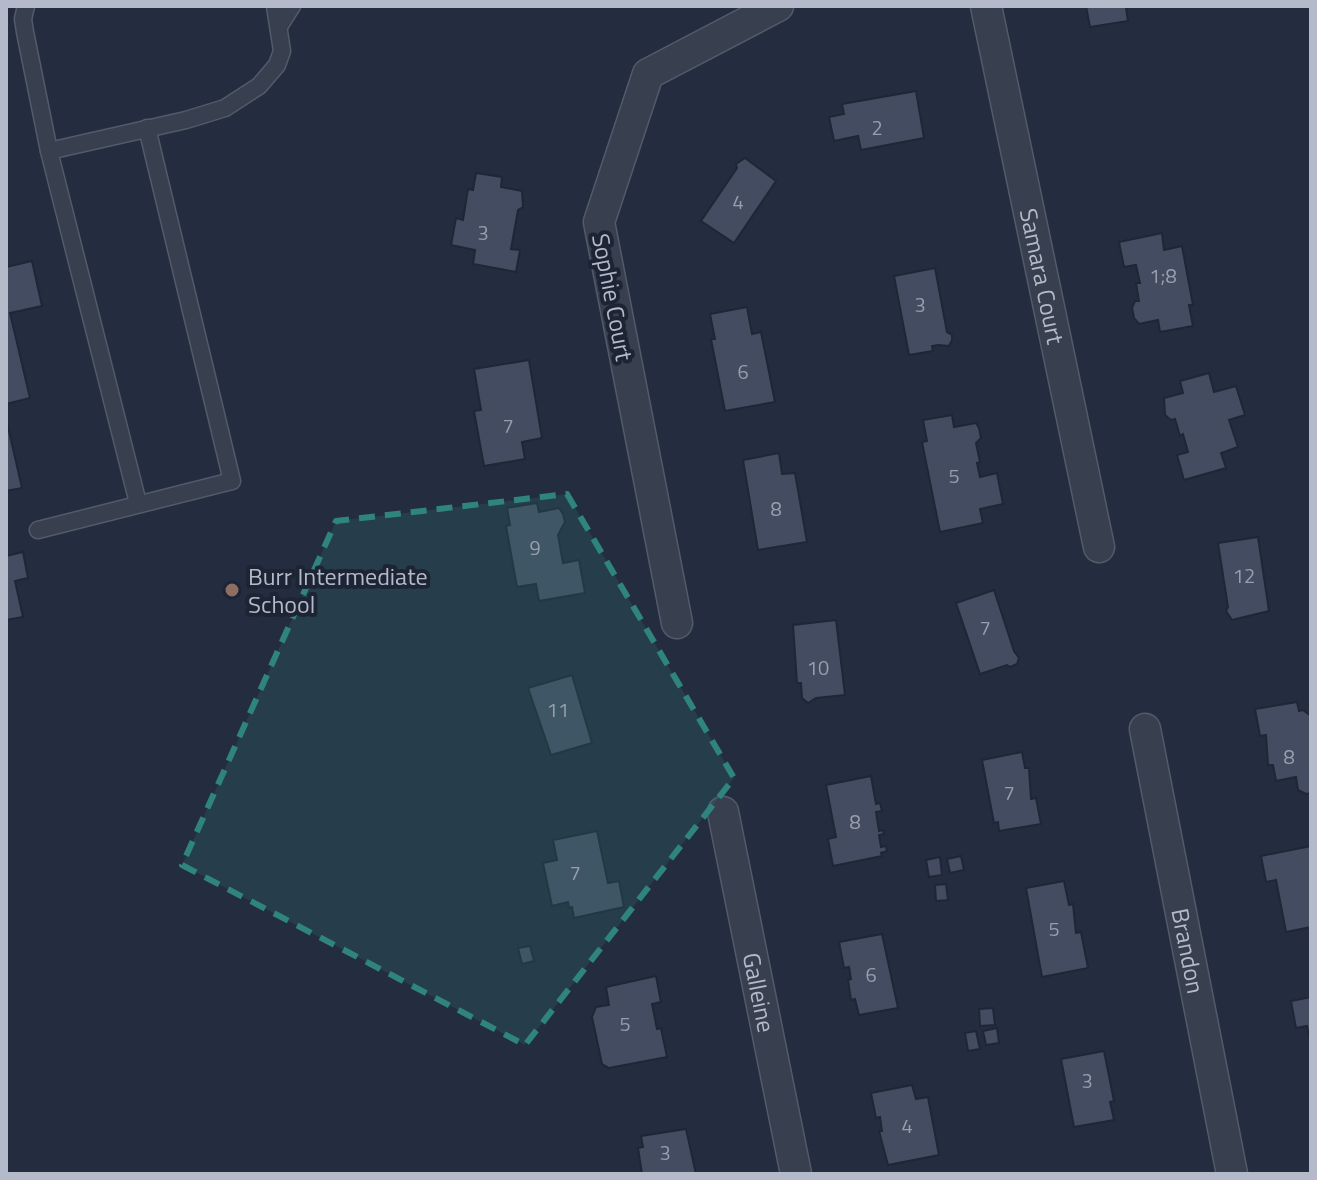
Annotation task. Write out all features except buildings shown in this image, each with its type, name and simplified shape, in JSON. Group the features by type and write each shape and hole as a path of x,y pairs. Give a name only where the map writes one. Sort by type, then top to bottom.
{"street":[{"name":"Sophie Court","path":"677,623 599,222 648,74 778,6"},
{"name":"Samara Court","path":"986,6 1099,547"},
{"name":"Brandon","path":"1145,729 1232,1174"},
{"name":"Galleine","path":"723,812 796,1174"}],"lane":[{"path":"26,6 23,19 25,32 49,151 138,503"},
{"path":"49,151 186,120 225,108 259,86 277,65 282,51 275,6"},
{"path":"280,25 292,6"},
{"path":"38,530 232,481 147,128"}],"highlighted area":[{"path":"567,494 734,778 525,1045 182,865 336,521"}],"place":[{"name":"Burr Intermediate School","path":"232,590"}]}
